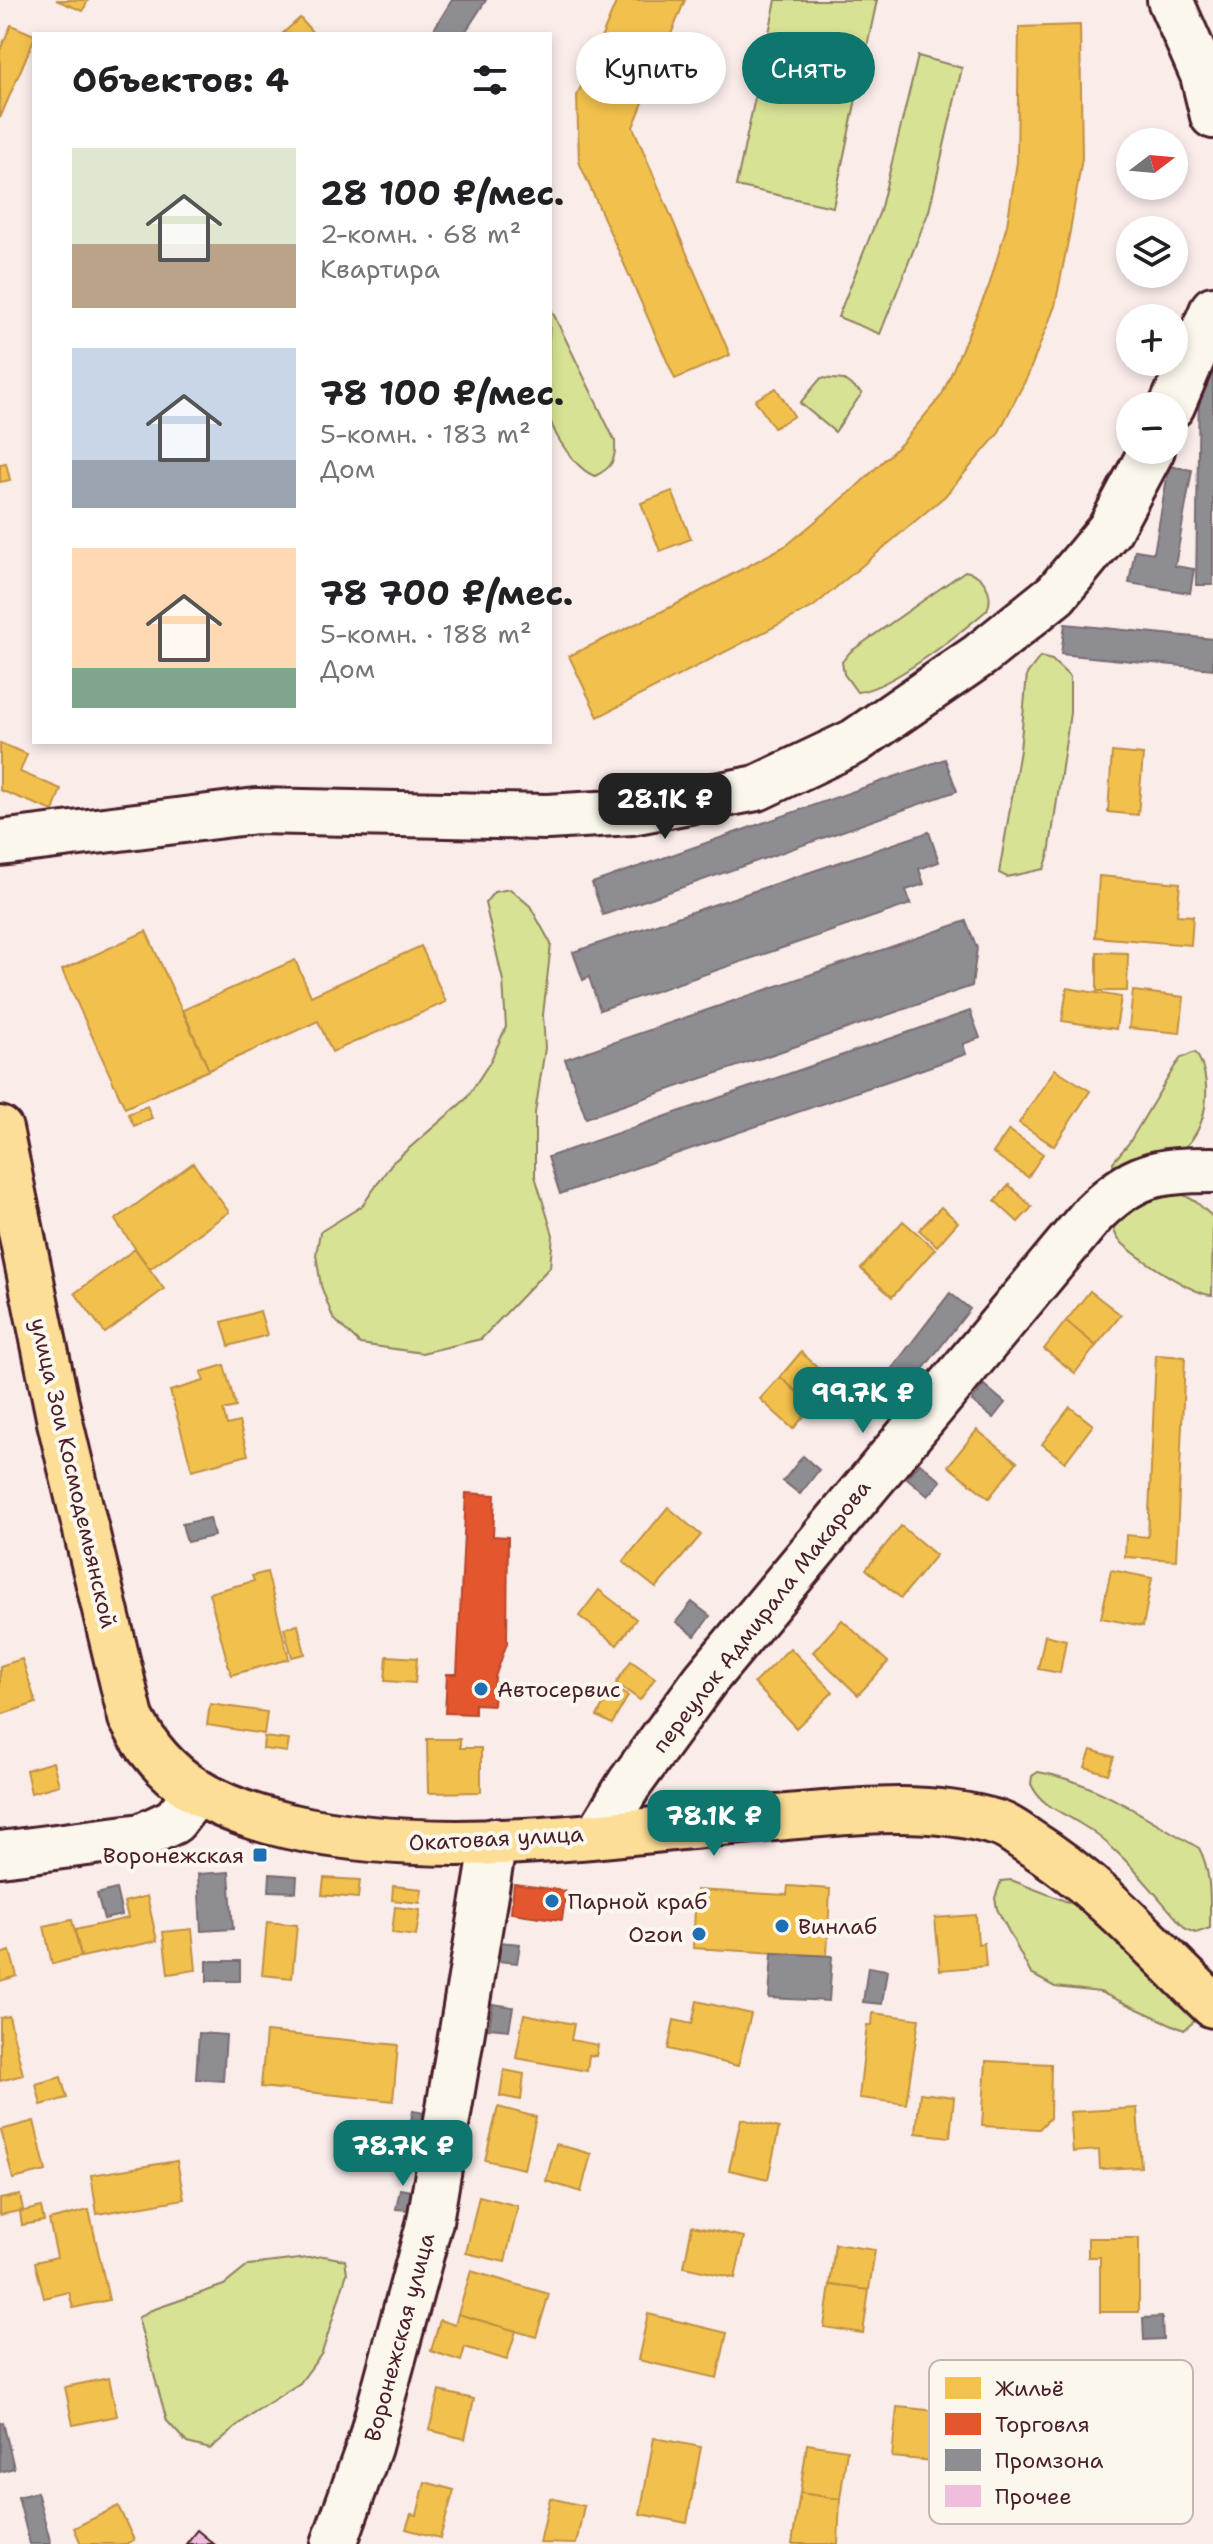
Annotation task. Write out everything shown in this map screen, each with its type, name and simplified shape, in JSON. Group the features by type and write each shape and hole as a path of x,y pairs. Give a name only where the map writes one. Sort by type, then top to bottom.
{"main road":[{"name":"улица Зои Космодемьянской","path":"0,1129 9,1218 131,1718 156,1759 195,1794"},
{"name":"Окатовая улица","path":"195,1794 265,1820 391,1843 494,1841 870,1810 963,1815 1001,1824 1064,1862 1213,2005"}],"street":[{"path":"1170,0 1203,75 1213,116"},
{"path":"1178,392 1213,309"},
{"path":"0,843 256,811 441,812 547,817 632,812 757,788 854,742 980,655 1056,594 1110,529 1145,464"},
{"name":"переулок Адмирала Макарова","path":"599,1833 630,1783 705,1680 1093,1214 1118,1189 1137,1179 1165,1171 1213,1170"},
{"path":"0,1854 142,1836 174,1821 195,1794"},
{"name":"Воронежская улица","path":"334,2544 373,2436 433,2209 494,1841"}],"green space":[{"path":"776,0 877,0 870,32 769,32"},
{"path":"918,56 962,68 929,211 880,334 838,317 880,211"},
{"path":"754,104 855,104 833,207 736,186"},
{"path":"552,311 615,441 612,463 595,476 588,473 557,435 552,424"},
{"path":"821,378 844,380 862,393 835,432 800,403"},
{"path":"965,571 977,576 986,585 989,597 987,610 906,671 871,689 857,692 844,674 842,662 850,652"},
{"path":"1040,657 1052,660 1070,677 1070,713 1049,854 1044,869 1007,877 999,873 1020,750 1027,674"},
{"path":"510,889 530,906 551,944 543,1015 545,1048 535,1113 535,1176 553,1235 550,1267 481,1339 422,1353 360,1344 333,1318 321,1286 316,1255 320,1232 362,1206 392,1163 466,1099 490,1062 506,1027 503,981 485,903 494,892"},
{"path":"1195,1052 1204,1074 1206,1102 1191,1141 1166,1157 1114,1169 1113,1162 1129,1143 1175,1066 1181,1058"},
{"path":"1171,1188 1195,1201 1213,1217 1212,1295 1192,1289 1164,1274 1127,1248 1115,1233 1113,1225 1120,1214"},
{"path":"1038,1772 1101,1793 1199,1848 1208,1877 1210,1928 1196,1933 1186,1929 1109,1845 1046,1803 1031,1784 1032,1776"},
{"path":"1011,1880 1086,1909 1197,2019 1184,2030 1100,1992 1055,1987 1031,1974 997,1909 995,1898 1001,1881"},
{"path":"324,2256 345,2260 347,2273 322,2353 300,2383 253,2413 210,2449 187,2443 167,2421 138,2318 149,2311 224,2285 249,2265"}],"building: Жильё":[{"path":"56,0 88,0 83,11"},
{"path":"617,0 685,0 672,32 604,32"},
{"path":"300,18 312,32 284,32"},
{"path":"11,25 32,34 32,44 0,118 0,50"},
{"path":"1080,25 1082,158 1055,306 1028,375 998,434 945,496 813,607 598,717 569,656 675,605 787,545 853,490 902,443 942,395 989,286 1007,225 1017,162 1019,27"},
{"path":"577,104 642,104 633,127 730,355 675,379 579,162"},
{"path":"776,388 794,416 774,428 755,400"},
{"path":"6,463 10,480 0,482 0,464"},
{"path":"672,491 691,539 660,551 641,503"},
{"path":"0,743 27,754 20,772 61,789 53,811 0,790"},
{"path":"1112,752 1143,755 1138,815 1108,812"},
{"path":"1099,876 1180,883 1177,915 1193,916 1191,945 1095,937"},
{"path":"146,931 209,1070 125,1108 62,970"},
{"path":"421,946 446,1002 332,1052 318,1021 209,1070 183,1010 295,960 311,996"},
{"path":"1097,952 1128,953 1127,991 1097,991"},
{"path":"1067,988 1121,997 1116,1029 1062,1021"},
{"path":"1133,991 1184,997 1180,1033 1129,1028"},
{"path":"1055,1069 1090,1091 1054,1146 1019,1123"},
{"path":"147,1106 152,1118 134,1126 128,1114"},
{"path":"1009,1130 1043,1154 1028,1177 993,1153"},
{"path":"193,1163 229,1212 150,1269 115,1220"},
{"path":"1009,1185 1032,1207 1018,1222 995,1201"},
{"path":"941,1207 958,1222 937,1246 919,1230"},
{"path":"903,1221 935,1249 892,1297 861,1269"},
{"path":"135,1249 164,1289 105,1333 75,1293"},
{"path":"1090,1291 1121,1315 1096,1346 1066,1321"},
{"path":"260,1311 267,1335 229,1346 222,1322"},
{"path":"1066,1321 1096,1346 1075,1373 1044,1349"},
{"path":"801,1352 834,1382 813,1406 780,1377"},
{"path":"1156,1355 1185,1357 1176,1560 1125,1557 1126,1535 1148,1537"},
{"path":"224,1365 236,1407 223,1410 227,1425 239,1422 248,1455 192,1470 170,1391 204,1381 201,1372"},
{"path":"780,1377 813,1406 793,1429 760,1399"},
{"path":"1070,1407 1093,1425 1065,1462 1042,1444"},
{"path":"977,1430 1017,1462 989,1498 948,1466"},
{"path":"668,1507 701,1535 656,1588 623,1562"},
{"path":"901,1526 936,1555 901,1598 866,1569"},
{"path":"1111,1570 1152,1578 1143,1626 1101,1618"},
{"path":"267,1572 289,1659 231,1675 209,1593 254,1581 252,1576"},
{"path":"599,1590 636,1619 617,1645 579,1616"},
{"path":"842,1620 888,1662 858,1695 813,1652"},
{"path":"298,1625 305,1654 292,1657 284,1628"},
{"path":"1045,1635 1066,1640 1060,1673 1038,1669"},
{"path":"790,1648 833,1692 796,1728 754,1683"},
{"path":"387,1656 417,1658 415,1683 385,1681"},
{"path":"22,1659 36,1703 0,1715 0,1666"},
{"path":"631,1661 655,1678 640,1700 616,1683"},
{"path":"613,1687 628,1696 612,1724 597,1716"},
{"path":"210,1704 267,1712 264,1734 207,1725"},
{"path":"264,1737 289,1740 287,1752 263,1749"},
{"path":"427,1739 460,1739 460,1748 481,1748 481,1792 428,1793"},
{"path":"1091,1750 1114,1757 1108,1774 1085,1767"},
{"path":"53,1762 59,1785 31,1793 26,1770"},
{"path":"324,1878 360,1880 358,1898 322,1895"},
{"path":"393,1886 422,1889 420,1903 392,1900"},
{"path":"788,1886 830,1889 827,1956 693,1948 696,1890 787,1895"},
{"path":"147,1896 157,1941 81,1957 75,1930 128,1918 124,1902"},
{"path":"395,1907 420,1910 416,1936 392,1933"},
{"path":"976,1915 978,1944 984,1943 986,1966 940,1970 935,1918"},
{"path":"72,1920 81,1957 52,1964 44,1926"},
{"path":"267,1922 297,1925 292,1978 262,1975"},
{"path":"192,1929 196,1970 168,1974 163,1932"},
{"path":"10,1951 17,1976 0,1981 0,1954"},
{"path":"697,2001 751,2014 738,2066 668,2049 674,2020 692,2024"},
{"path":"873,2013 919,2019 906,2104 859,2098 867,2025 872,2025"},
{"path":"524,2014 574,2024 571,2040 598,2045 596,2056 589,2055 587,2071 516,2058"},
{"path":"9,2016 23,2075 0,2081 0,2018"},
{"path":"266,2032 398,2045 393,2101 261,2087"},
{"path":"986,2061 1051,2064 1050,2118 1039,2129 982,2126"},
{"path":"504,2070 524,2074 521,2100 500,2096"},
{"path":"61,2077 67,2098 41,2105 36,2084"},
{"path":"920,2093 954,2097 950,2137 916,2133"},
{"path":"498,2107 536,2117 524,2169 485,2160"},
{"path":"1137,2108 1141,2167 1100,2169 1099,2150 1073,2152 1070,2112"},
{"path":"741,2119 779,2128 768,2179 729,2170"},
{"path":"34,2121 46,2171 13,2179 1,2130"},
{"path":"556,2144 591,2154 581,2192 546,2181"},
{"path":"177,2161 184,2199 97,2214 91,2175"},
{"path":"20,2195 23,2210 0,2215 0,2199"},
{"path":"479,2196 518,2206 505,2262 466,2253"},
{"path":"41,2207 44,2221 22,2225 20,2212"},
{"path":"89,2210 109,2300 73,2308 69,2292 44,2298 35,2262 57,2257 49,2220"},
{"path":"692,2226 744,2237 735,2278 684,2267"},
{"path":"1088,2238 1139,2238 1139,2312 1100,2312 1100,2257 1088,2257"},
{"path":"835,2244 875,2250 869,2290 830,2285"},
{"path":"471,2271 549,2294 536,2337 458,2314"},
{"path":"830,2285 869,2290 863,2333 824,2327"},
{"path":"458,2314 516,2331 507,2360 465,2347 461,2361 431,2351 440,2320 455,2325"},
{"path":"648,2314 727,2333 717,2378 638,2360"},
{"path":"109,2378 117,2416 73,2425 65,2387"},
{"path":"439,2391 474,2399 465,2439 429,2430"},
{"path":"897,2407 929,2410 929,2461 892,2457"},
{"path":"654,2438 701,2447 687,2523 640,2514"},
{"path":"807,2444 847,2450 840,2499 800,2493"},
{"path":"425,2482 454,2490 440,2538 406,2529 411,2514 417,2515"},
{"path":"800,2493 840,2499 838,2544 792,2544"},
{"path":"550,2498 584,2506 576,2544 540,2543"},
{"path":"118,2506 134,2540 126,2544 81,2544 74,2528"}],"building: Торговля":[{"path":"466,1493 495,1495 493,1536 508,1537 507,1643 495,1677 493,1705 475,1704 475,1714 445,1713 447,1674 457,1674"},
{"path":"514,1884 566,1891 562,1920 511,1913"}],"building: Промзона":[{"path":"452,0 486,0 465,32 432,32"},
{"path":"1208,356 1213,356 1213,585 1196,585 1199,386 1207,386"},
{"path":"1169,466 1192,470 1175,566 1194,569 1190,593 1129,583 1135,550 1154,553"},
{"path":"1065,624 1213,639 1213,669 1061,654"},
{"path":"945,759 957,791 603,915 592,883"},
{"path":"929,832 939,862 919,869 924,884 906,890 911,904 600,1010 589,977 583,980 573,952"},
{"path":"966,921 977,948 972,986 586,1118 565,1059"},
{"path":"970,1011 980,1038 963,1044 966,1054 560,1194 548,1157"},
{"path":"950,1293 970,1309 896,1404 876,1389"},
{"path":"984,1385 1005,1403 993,1418 972,1401"},
{"path":"803,1456 819,1470 800,1494 783,1481"},
{"path":"920,1463 941,1481 928,1496 907,1478"},
{"path":"210,1518 214,1536 187,1542 182,1524"},
{"path":"692,1602 710,1616 695,1636 676,1622"},
{"path":"229,1872 233,1929 201,1931 198,1874"},
{"path":"270,1874 297,1876 296,1892 269,1891"},
{"path":"116,1889 122,1915 104,1919 97,1894"},
{"path":"500,1942 520,1944 517,1963 498,1961"},
{"path":"772,1953 832,1956 829,2001 769,1998"},
{"path":"207,1961 240,1961 240,1981 207,1981"},
{"path":"868,1967 887,1970 882,2004 863,2002"},
{"path":"493,2004 513,2007 509,2030 489,2028"},
{"path":"199,2033 226,2035 223,2081 196,2079"},
{"path":"413,2111 425,2113 422,2133 409,2131"},
{"path":"408,2133 428,2136 426,2149 406,2146"},
{"path":"400,2189 412,2191 409,2210 396,2209"},
{"path":"1162,2317 1163,2339 1144,2340 1143,2318"},
{"path":"3,2422 14,2468 0,2472 0,2423"},
{"path":"37,2492 51,2544 30,2544 18,2497"}],"building: Прочее":[{"path":"197,2530 214,2544 186,2544"}],"place":[{"name":"Автосервис","path":"481,1689"},
{"name":"Воронежская","path":"260,1855"},
{"name":"Парной краб","path":"552,1901"},
{"name":"Винлаб","path":"782,1926"},
{"name":"Ozon","path":"699,1934"}]}
